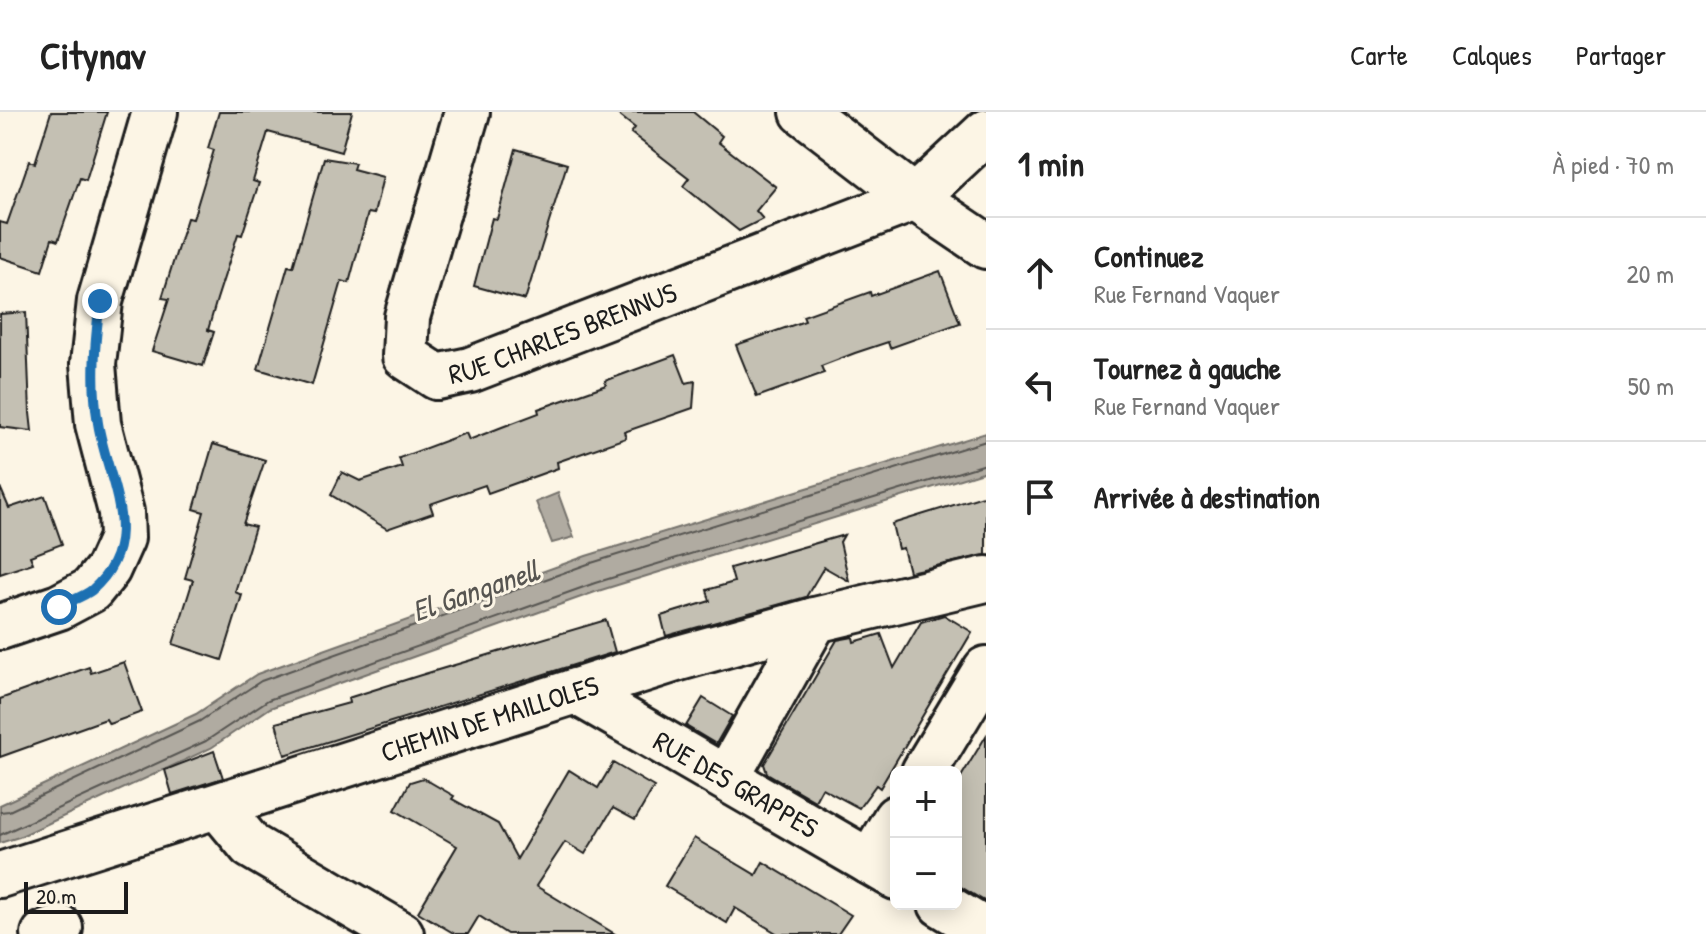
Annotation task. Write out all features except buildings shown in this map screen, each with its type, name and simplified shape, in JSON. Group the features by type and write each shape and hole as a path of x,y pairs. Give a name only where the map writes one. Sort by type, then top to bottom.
{"street":[{"path":"0,627 59,607 91,590 108,569 122,538 121,512 98,424 93,364 100,301 155,112"},
{"name":"RUE CHARLES BRENNUS","path":"467,112 407,317 405,356 437,377 470,370 915,198"},
{"path":"803,112 915,198 986,246"},
{"path":"915,198 986,132"},
{"name":"CHEMIN DE MAILLOLES","path":"0,875 679,658 815,620 986,579"},
{"path":"727,777 815,620"},
{"path":"928,766 986,669"},
{"name":"RUE DES GRAPPES","path":"575,691 883,870"},
{"path":"218,806 251,846 401,934"},
{"path":"883,870 891,838"},
{"path":"951,910 986,931"}],"water":[{"path":"986,433 986,471 598,591 270,708 211,748 0,843 0,805 196,714 257,674 586,556"},
{"path":"558,493 574,537 552,543 536,502"}],"route":[{"path":"59,607 91,590 108,569 122,538 121,512 98,424 93,364 100,301"}],"water label":[{"name":"El Ganganell","path":"475,590"}]}
